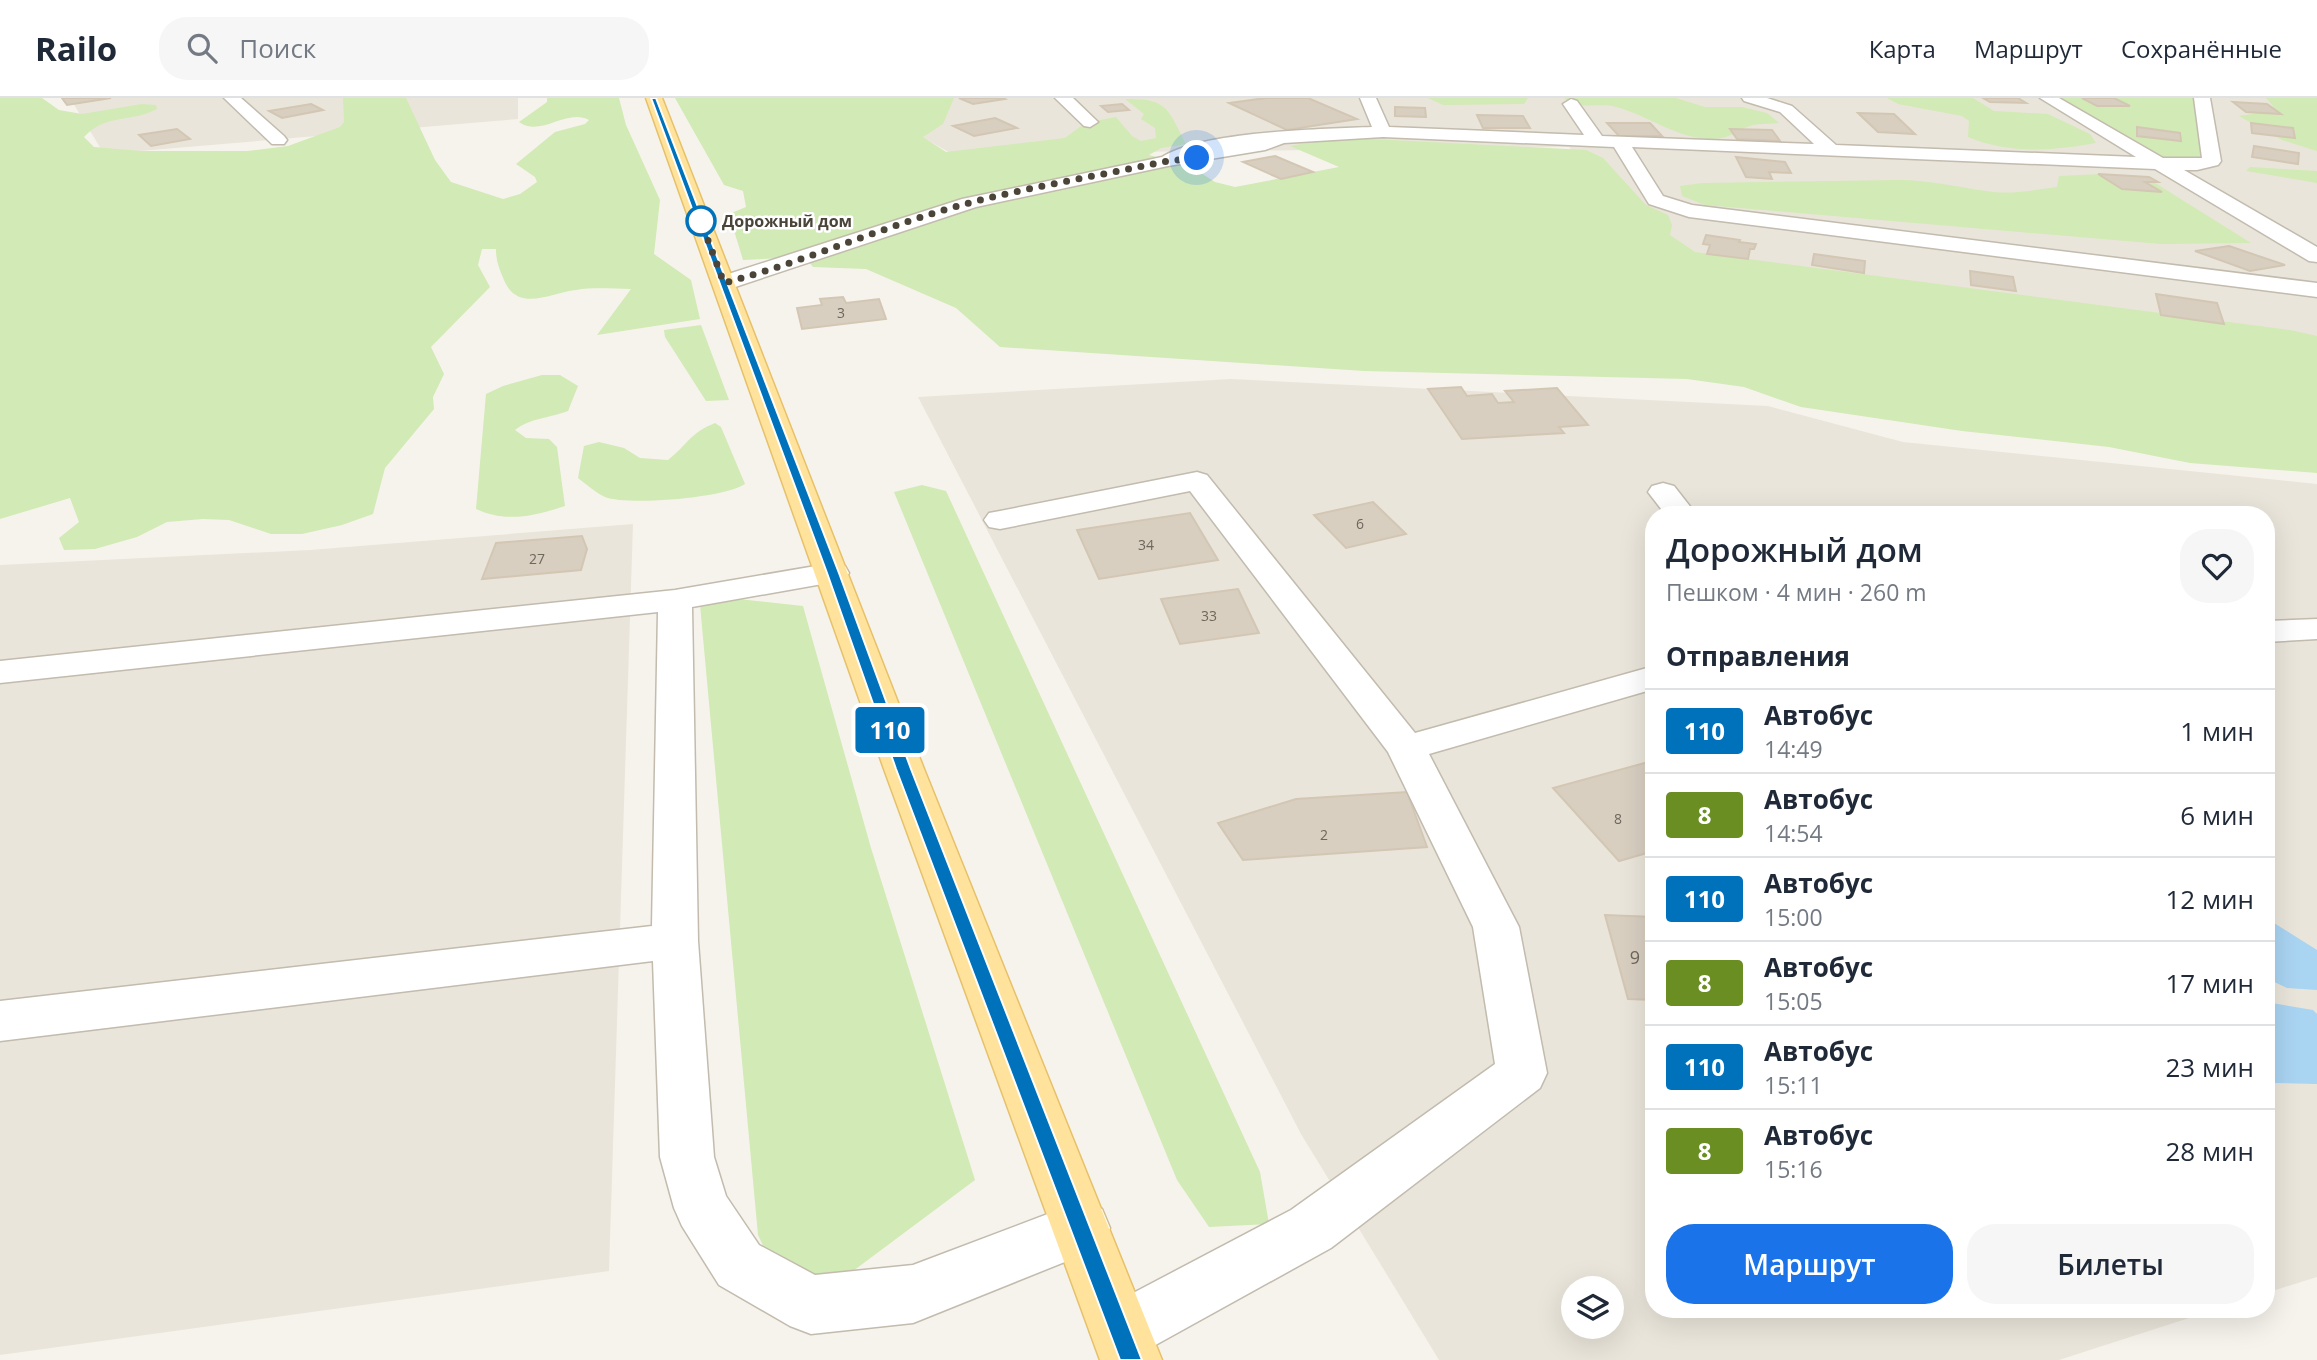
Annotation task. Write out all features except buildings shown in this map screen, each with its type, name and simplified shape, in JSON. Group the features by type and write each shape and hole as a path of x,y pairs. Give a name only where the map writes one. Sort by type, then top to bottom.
{"main road":[{"path":"654,98 904,769 1125,1346"}],"street":[{"path":"232,98 278,140"},
{"path":"1063,98 1090,122"},
{"path":"1368,98 1383,132"},
{"path":"1750,98 1786,109 1831,150"},
{"path":"2048,98 2317,256"},
{"path":"724,283 780,268 968,203 1168,161 1182,152 1210,146 1317,134 1383,132 2197,166 2212,161 2202,98"},
{"path":"1571,104 1597,141"},
{"path":"1620,142 1656,200 1689,211 2317,290"},
{"path":"1000,520 1197,481 1406,748 1496,927 1522,1073 1311,1229 1125,1346"},
{"path":"0,672 674,600 833,573"},
{"path":"674,600 675,941 687,1157 702,1208 739,1265 810,1305 913,1294 1082,1228"},
{"path":"2275,631 2317,629"},
{"path":"1406,748 1645,680"},
{"path":"0,1021 675,941"}],"shaded area":[{"path":"70,98 518,98 518,119 104,154"},
{"path":"854,98 2293,98 2317,112 2317,344 1666,250 1569,147 952,154"},
{"path":"1231,379 1768,406 1903,442 2317,484 2317,1277 2275,1290 2275,506 1645,506 1645,1318 2189,1318 2059,1360 1439,1360 1301,1134 918,397"},
{"path":"633,524 609,1271 0,1355 0,565 310,550"}],"green space":[{"path":"0,98 42,98 59,110 82,114 142,104 156,105 157,109 147,113 110,121 92,129 84,137 94,147 141,151 247,151 288,146 340,127 344,122 343,98 406,98 435,160 451,182 503,199 520,194 537,182 535,177 516,164 555,132 585,124 589,120 571,118 536,127 519,122 547,102 547,98 619,98 626,125 660,200 654,254 691,280 700,319 597,335 631,289 583,289 536,298 518,296 504,280 496,249 482,249 478,265 490,287 431,347 444,374 433,397 434,409 385,468 373,514 342,525 302,534 271,534 229,520 167,522 137,537 95,549 64,550 59,538 79,522 70,498 0,519"},
{"path":"675,98 954,98 943,124 923,137 946,152 1065,138 1085,123 1116,117 1132,136 1141,141 1156,138 1155,128 1141,119 1144,114 1125,99 1140,99 1165,108 1186,144 1161,148 1149,155 1190,166 1215,182 1235,187 1339,167 1290,146 1319,141 1372,139 1586,150 1603,158 1646,205 1668,215 1672,225 1670,235 1695,252 2290,330 2317,336 2317,473 2190,463 2109,447 1962,431 1801,407 1744,387 1687,379 1364,371 1000,347 956,308 866,269 813,267 805,257 743,260 729,214 746,207 743,191 724,185"},
{"path":"1428,98 1528,98 1524,104 1443,105"},
{"path":"1564,98 1676,98 1705,107 1742,107 1767,113 1779,123 1758,124 1722,138 1699,138 1616,107 1576,104"},
{"path":"1887,98 1973,98 1994,111 2048,114 2090,134 2096,143 2048,149 1999,146 1968,137 1969,121 1962,116 1898,104"},
{"path":"2058,98 2198,98 2201,163 2172,161 2153,153"},
{"path":"2266,98 2317,98 2317,151 2282,140 2239,116 2271,111 2273,106"},
{"path":"2250,167 2317,171 2317,183 2246,171"},
{"path":"2101,174 2152,181 2251,243 2161,244 1705,205 1682,196 1680,186 1703,183 1899,180 2013,192 2057,187 2059,176"},
{"path":"701,325 729,400 706,401 665,337 664,330"},
{"path":"542,375 560,375 578,386 568,411 515,430 526,438 549,439 557,447 565,506 543,513 509,517 476,509 486,394 503,386"},
{"path":"715,423 721,427 745,484 734,489 698,497 654,501 617,500 605,497 578,478 584,446 599,442 624,448 640,458 668,460 694,435"},
{"path":"922,485 946,491 1260,1172 1269,1224 1209,1227 1177,1180 894,492"},
{"path":"729,598 803,606 871,848 975,1180 841,1280 781,1283 758,1235 700,605"}],"water":[{"path":"2275,924 2317,950 2317,990 2287,988 2275,982"},
{"path":"2275,1004 2313,1010 2317,1014 2317,1084 2275,1083"}],"bus line":[{"name":"110","path":"654,98 904,769 1043,1125 1131,1360"}],"place":[{"name":"Дорожный дом","path":"701,221"}],"route":[{"path":"701,221 700,219 724,283 780,268 968,203 1168,161 1197,158"}]}
